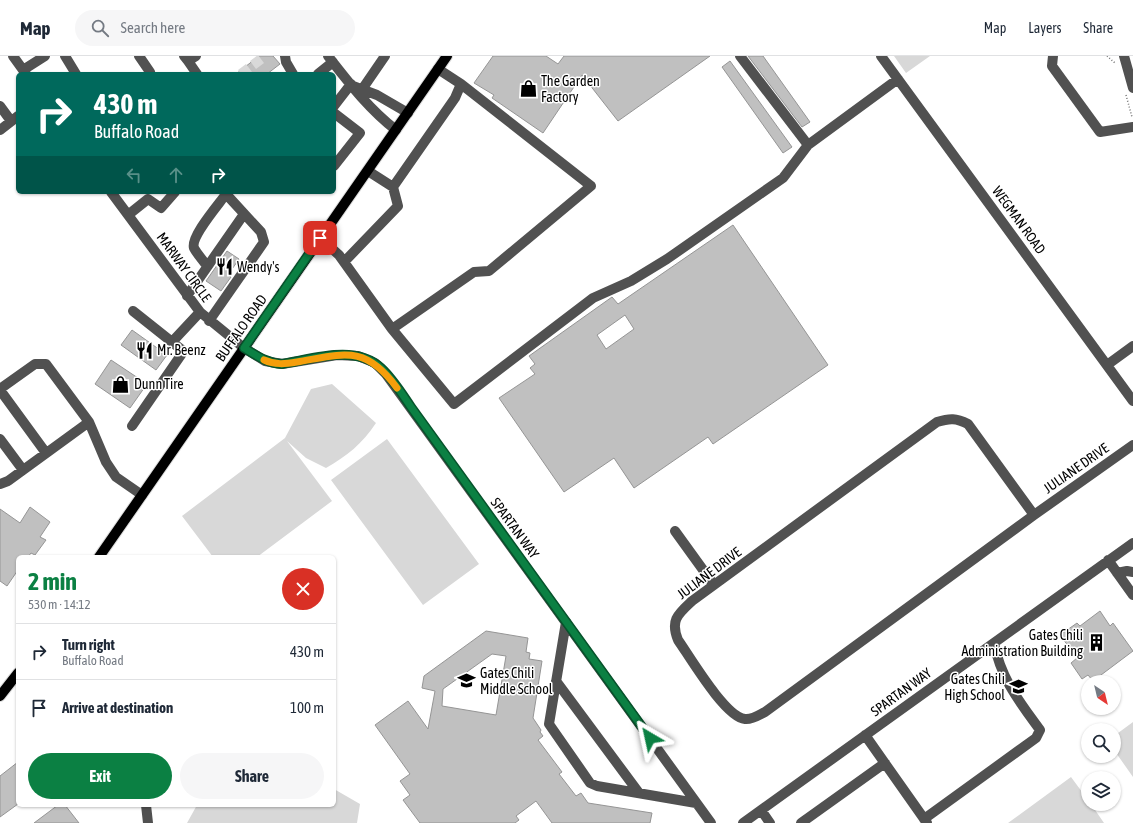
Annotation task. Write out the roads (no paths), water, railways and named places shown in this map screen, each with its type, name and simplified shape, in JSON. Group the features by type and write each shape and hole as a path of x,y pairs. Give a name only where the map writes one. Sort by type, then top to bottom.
{"main road":[{"name":"BUFFALO ROAD","path":"100,555 448,56"},
{"path":"0,696 16,676"}],"street":[{"path":"13,56 24,72 45,56"},
{"path":"65,56 75,72"},
{"path":"139,56 150,72"},
{"path":"285,56 286,62 292,72"},
{"path":"336,104 385,56"},
{"path":"740,56 808,146"},
{"name":"WEGMAN ROAD","path":"881,56 1133,401"},
{"path":"1053,56 1052,66 1100,132 1133,127"},
{"path":"1124,56 1133,88"},
{"path":"189,58 196,72"},
{"path":"320,72 331,59 356,86 408,113"},
{"path":"392,329 474,272 489,271 591,186 461,84 438,69"},
{"path":"320,238 339,255 392,329 454,404 593,298 631,281 667,259 783,178 808,146 898,79"},
{"path":"392,188 455,98 461,84"},
{"path":"356,86 358,95 366,105 396,130"},
{"path":"0,106 14,119 0,130"},
{"path":"336,115 360,133 336,163"},
{"path":"344,262 398,206 392,188 368,171"},
{"name":"MARWAY CIRCLE","path":"112,194 200,312 209,321 244,348"},
{"path":"128,215 146,195 161,208 173,194"},
{"path":"208,266 194,248 193,242 201,228 226,194 261,232 264,242 209,321"},
{"path":"187,296 244,214"},
{"path":"132,426 182,355 182,350 134,311"},
{"path":"172,342 200,312"},
{"path":"1107,365 1133,346"},
{"name":"SPARTAN WAY","path":"244,348 265,361 274,363 282,364 337,355 350,355 364,357 381,368 404,397 711,823"},
{"path":"46,453 0,390 35,364 46,364 89,422 106,462 116,477 142,495"},
{"name":"JULIANE DRIVE","path":"1034,515 968,424 958,419 948,418 938,422 714,585 678,614 674,631 678,640 722,704 733,714 744,719 753,718 784,698 1034,515 1133,445"},
{"path":"0,484 8,481 89,422"},
{"path":"0,439 23,470"},
{"path":"674,531 714,585"},
{"name":"SPARTAN WAY","path":"743,823 1133,543"},
{"path":"1108,560 1133,595"},
{"path":"1117,573 1127,571 1133,572"},
{"path":"566,622 549,724 590,783 597,786 696,802"},
{"path":"865,735 926,821 1036,738 1040,730 1013,693 998,662 994,643"},
{"path":"556,681 639,793"},
{"path":"801,823 885,764"},
{"path":"146,807 148,823"},
{"path":"761,810 770,823"}],"tunnel":[{"path":"244,72 265,56"}],"place":[{"name":"The Garden Factory","path":"528,89"},
{"name":"Wendy's","path":"224,267"},
{"name":"Mr. Beenz","path":"144,350"},
{"name":"Dunn Tire","path":"121,384"},
{"name":"Gates Chili Administration Building","path":"1096,643"},
{"name":"Gates Chili Middle School","path":"467,681"},
{"name":"Gates Chili High School","path":"1018,687"}]}
